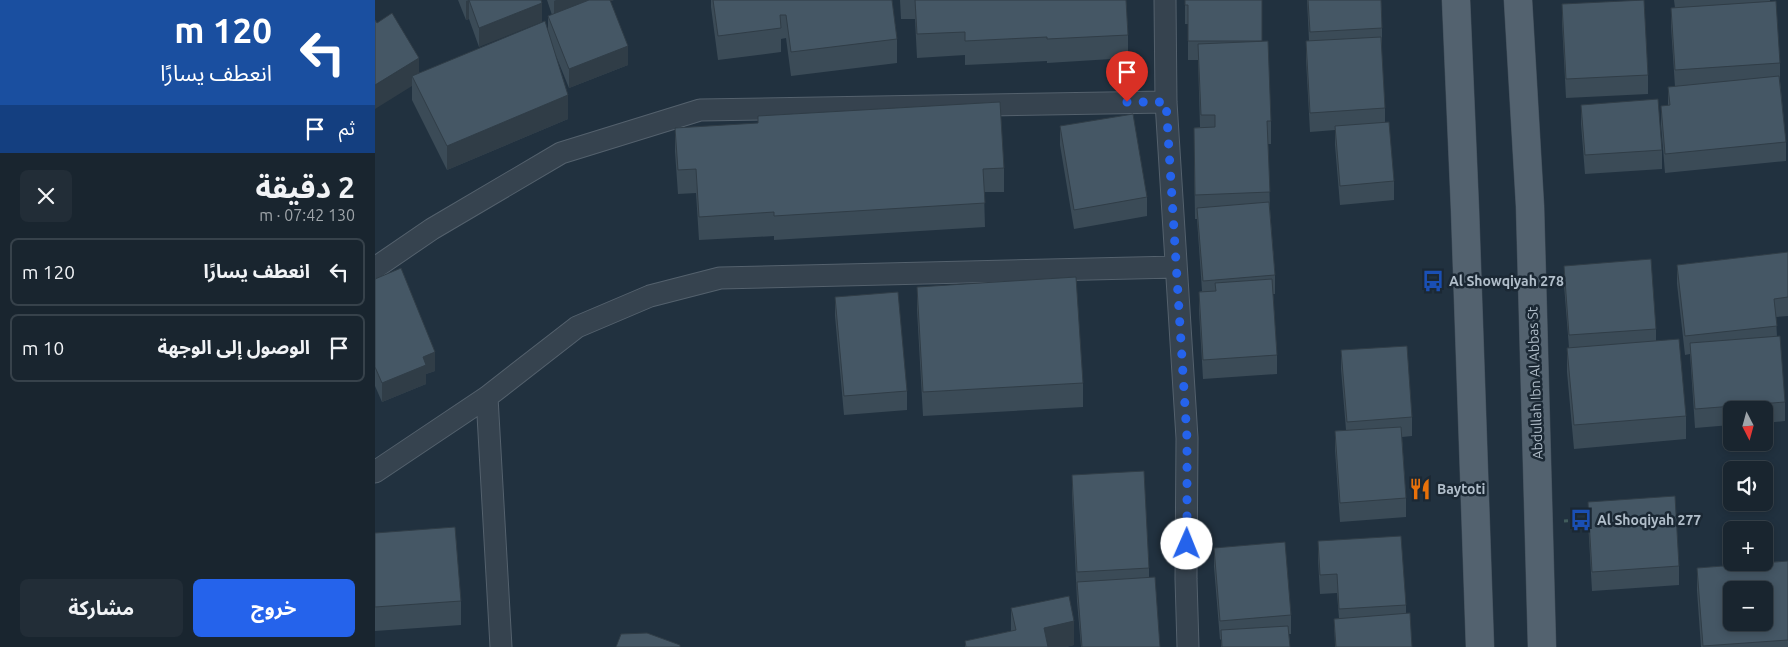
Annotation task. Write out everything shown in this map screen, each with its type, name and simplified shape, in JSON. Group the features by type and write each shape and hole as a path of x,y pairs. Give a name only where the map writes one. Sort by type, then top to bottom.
{"main road":[{"path":"1456,0 1466,218 1479,647"},
{"name":"Abdullah Ibn Al Abbas St","path":"1517,0 1530,206 1542,647"}],"street":[{"path":"1165,0 1166,102 1187,438 1186,579 1188,647"},
{"path":"375,268 432,229 561,154 700,110 1166,102"},
{"path":"375,472 487,397 577,327 650,296 720,278 1176,267"},
{"path":"487,397 501,647"}],"building":[{"path":"469,0 541,0 542,3 479,28"},
{"path":"589,0 610,0 628,46 569,69 548,16"},
{"path":"713,0 892,0 897,39 791,52 786,15 780,15 781,28 718,36"},
{"path":"915,0 1126,0 1128,35 965,41 965,32 917,34"},
{"path":"1185,0 1262,0 1262,41 1188,41 1188,5 1185,5"},
{"path":"1308,0 1381,0 1382,28 1310,32"},
{"path":"1644,0 1648,75 1566,79 1562,4"},
{"path":"1776,1 1780,63 1675,70 1671,8"},
{"path":"392,13 419,58 375,85 375,20 377,23"},
{"path":"545,21 568,95 447,146 412,76"},
{"path":"1381,37 1385,108 1310,113 1306,41"},
{"path":"1268,41 1271,121 1267,121 1270,192 1195,195 1194,128 1215,127 1215,115 1201,115 1198,44"},
{"path":"1779,76 1786,142 1665,154 1661,106 1670,105 1668,87"},
{"path":"1658,99 1662,150 1585,155 1581,105"},
{"path":"1000,102 1004,168 983,169 985,203 774,216 774,212 699,217 696,169 678,170 675,128 758,123 758,116"},
{"path":"1133,114 1147,197 1074,210 1060,126"},
{"path":"1389,122 1394,181 1340,186 1335,126"},
{"path":"1269,202 1275,275 1203,281 1197,208"},
{"path":"1788,252 1788,297 1774,299 1777,326 1685,336 1677,265"},
{"path":"1651,259 1656,329 1569,335 1564,266"},
{"path":"401,268 435,352 423,357 426,365 382,383 375,367 375,279"},
{"path":"1076,277 1083,383 923,392 917,287"},
{"path":"1272,279 1277,355 1203,360 1199,292 1216,291 1215,283"},
{"path":"898,292 907,391 844,396 835,297"},
{"path":"1780,336 1785,402 1723,401 1723,407 1695,409 1690,343"},
{"path":"1679,339 1686,416 1574,425 1567,348"},
{"path":"1407,346 1412,417 1347,422 1341,350"},
{"path":"1401,427 1406,498 1340,503 1335,431"},
{"path":"1144,471 1149,568 1077,572 1072,475"},
{"path":"1675,496 1679,566 1592,572 1588,502"},
{"path":"455,527 461,601 375,607 375,533"},
{"path":"1401,536 1406,605 1339,609 1337,574 1320,575 1318,541"},
{"path":"1285,542 1291,615 1220,621 1214,548"},
{"path":"1788,561 1788,640 1703,646 1697,568 1723,566 1723,571 1773,571 1773,562"},
{"path":"1155,577 1160,647 1082,647 1077,582"},
{"path":"1069,596 1074,621 1044,628 1048,647 966,647 965,641 1016,630 1011,608"},
{"path":"1410,613 1412,647 1336,647 1334,619"},
{"path":"1288,626 1290,647 1222,647 1221,630"},
{"path":"647,633 680,645 680,647 616,647 621,634"}],"place":[{"name":"Al Showqiyah 278","path":"1433,281"},
{"name":"Baytoti","path":"1420,489"},
{"name":"Al Shoqiyah 277","path":"1581,520"}],"route":[{"path":"1127,102 1166,102 1187,438 1187,544"}]}
